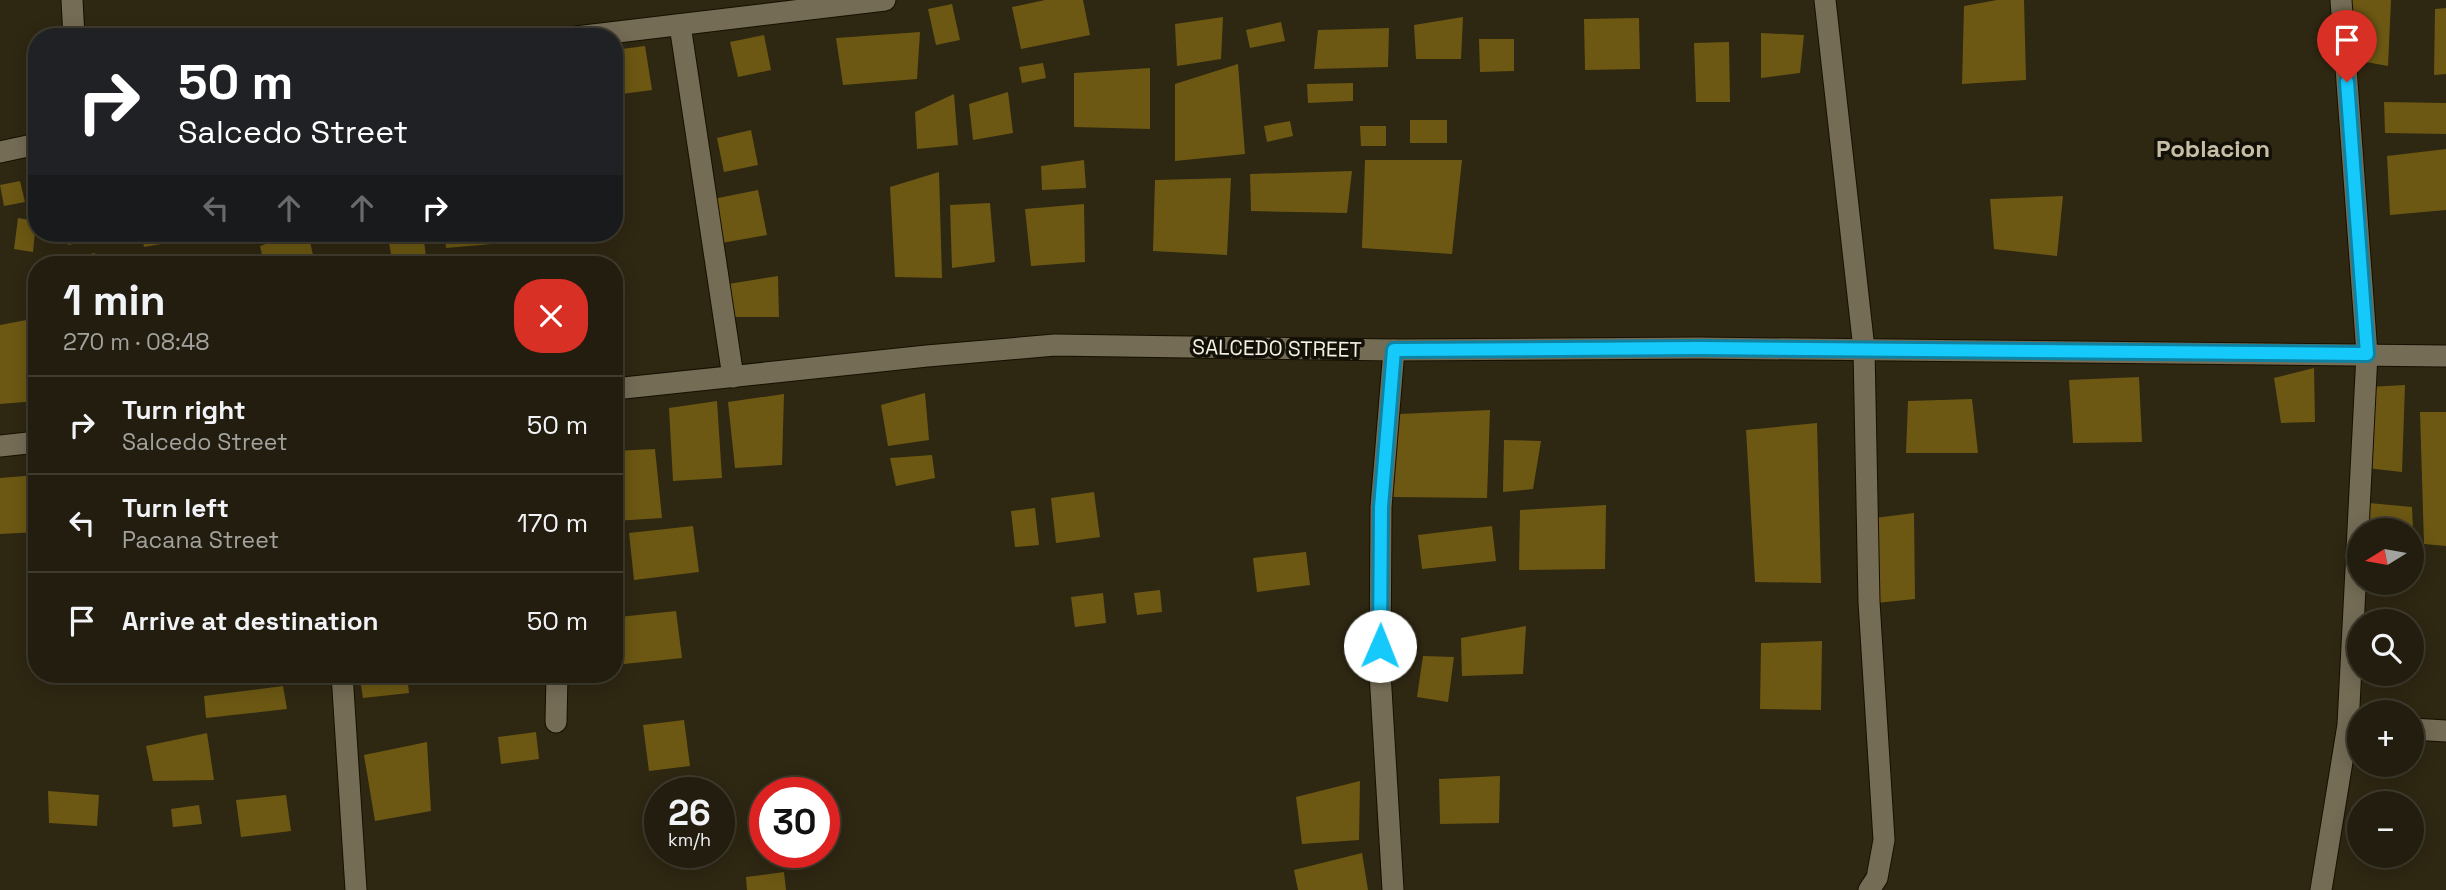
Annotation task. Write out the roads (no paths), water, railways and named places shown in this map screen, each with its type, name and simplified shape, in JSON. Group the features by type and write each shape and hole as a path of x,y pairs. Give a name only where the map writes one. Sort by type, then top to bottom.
{"street":[{"path":"72,0 74,28"},
{"path":"623,32 885,0"},
{"path":"1825,0 1864,349 1869,602 1884,840 1877,878 1869,890"},
{"path":"2341,0 2367,354 2355,700"},
{"path":"680,25 733,377"},
{"path":"0,152 28,146"},
{"name":"SALCEDO STREET","path":"623,388 1055,345 1394,350 1864,349 2446,356"},
{"path":"1393,890 1380,673 1381,507 1394,350"},
{"path":"0,446 28,443"},
{"path":"343,683 356,890"},
{"path":"556,683 556,722"},
{"path":"2424,730 2446,731"},
{"path":"2321,890 2347,760"}],"district":[{"name":"Poblacion","path":"2213,148"}]}
